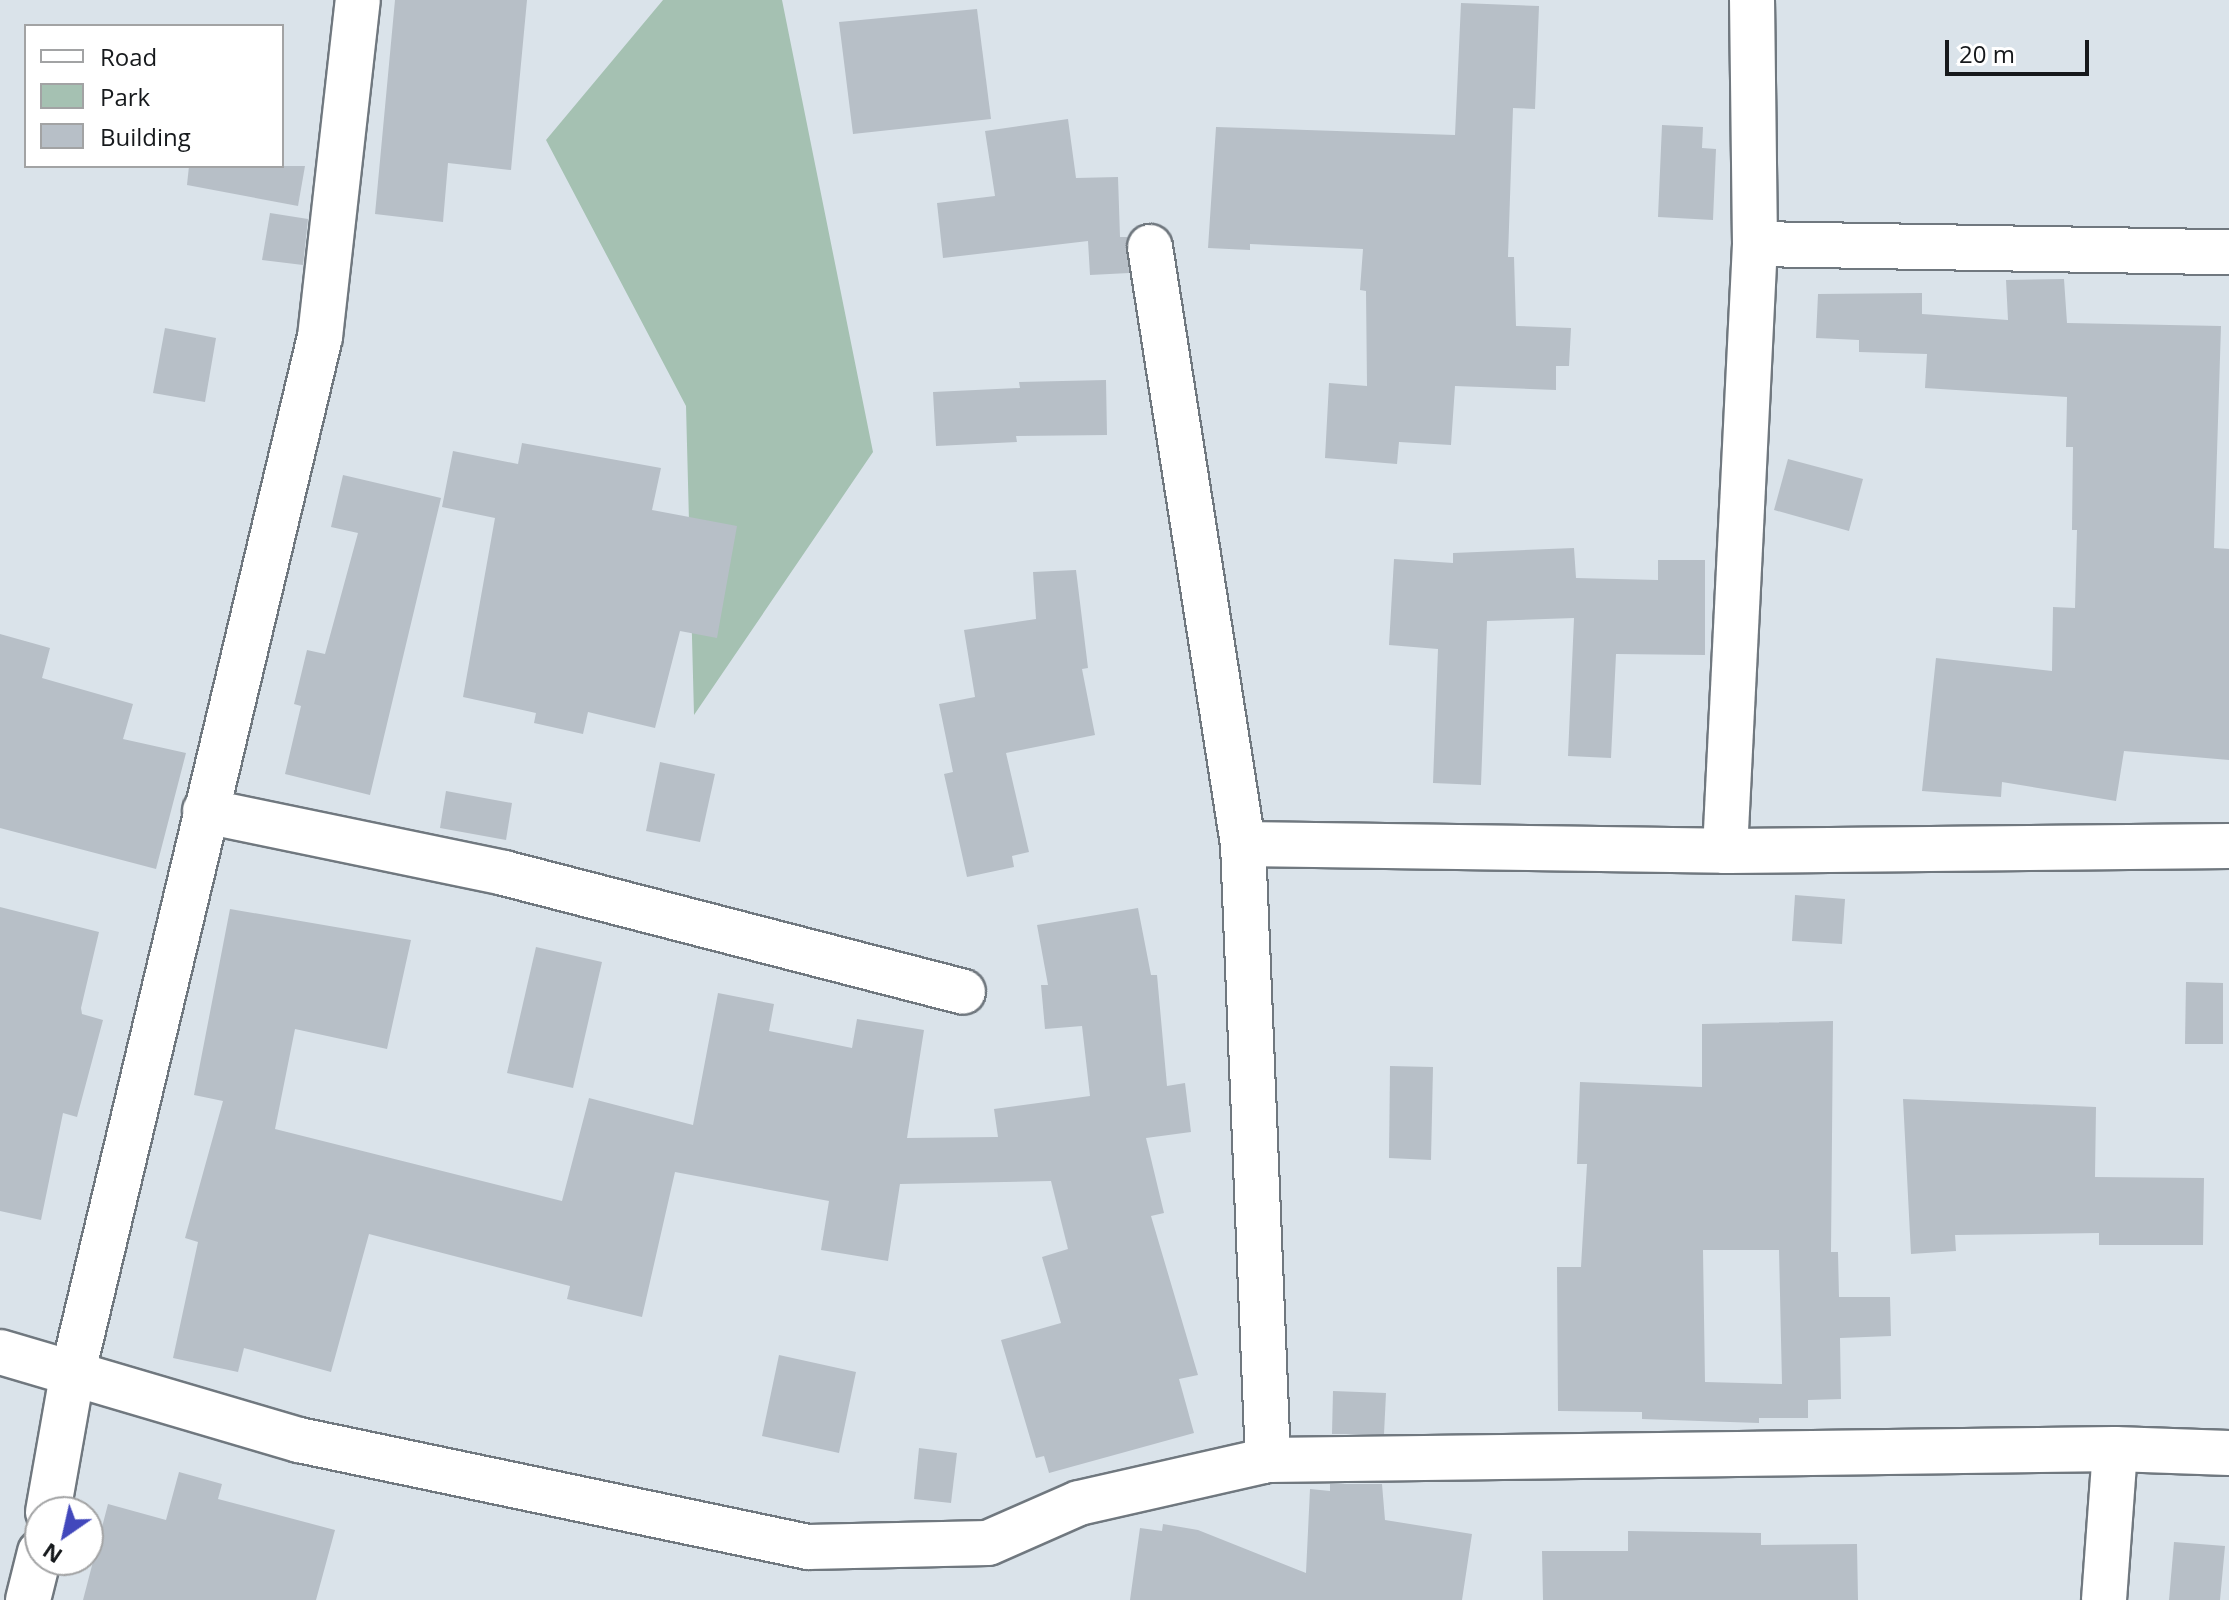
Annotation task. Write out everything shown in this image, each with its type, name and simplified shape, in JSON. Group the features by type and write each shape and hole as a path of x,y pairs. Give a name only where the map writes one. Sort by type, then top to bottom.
{"street":[{"path":"51,1496 72,1376 320,337 358,0"},
{"path":"1725,851 1755,244 1752,0"},
{"path":"1755,244 2229,252"},
{"path":"1150,247 1243,844 1268,1460"},
{"path":"205,811 504,873 963,992"},
{"path":"1243,844 1725,851 2229,846"},
{"path":"0,1352 72,1376 299,1440 808,1547 988,1543 1079,1503 1268,1460 2115,1449 2229,1453"},
{"path":"2104,1600 2115,1449"},
{"path":"28,1600 34,1576"}],"green space":[{"path":"663,0 782,0 873,452 694,715 686,406 546,140"}],"building":[{"path":"395,0 527,0 511,170 448,163 443,222 375,214"},
{"path":"1461,3 1539,6 1535,109 1513,108 1508,257 1514,257 1516,326 1571,328 1569,366 1556,366 1556,390 1455,386 1451,445 1399,442 1397,464 1325,458 1329,383 1367,386 1366,291 1360,290 1363,249 1250,244 1250,250 1208,248 1216,127 1455,135"},
{"path":"977,9 991,119 853,134 839,22"},
{"path":"1068,119 1076,178 1118,177 1120,237 1128,237 1129,273 1090,275 1088,241 943,258 937,203 995,196 985,131"},
{"path":"1662,125 1703,127 1702,148 1716,149 1713,220 1658,217"},
{"path":"305,166 298,206 187,185 189,168"},
{"path":"270,213 308,219 303,265 262,260"},
{"path":"2064,279 2067,323 2221,326 2214,548 2229,549 2229,760 2124,751 2116,801 2002,782 2001,797 1922,791 1936,658 2052,671 2053,607 2075,608 2077,530 2072,530 2073,447 2066,447 2067,397 1925,388 1927,354 1859,352 1859,340 1816,338 1818,294 1922,293 1922,314 2008,320 2006,280"},
{"path":"165,328 216,338 205,402 153,393"},
{"path":"1106,380 1107,435 1016,436 1017,442 936,446 933,392 1020,388 1019,382"},
{"path":"522,443 661,468 652,510 737,526 717,638 680,631 655,728 588,712 583,734 534,723 536,713 463,697 495,518 442,507 453,451 518,464"},
{"path":"1788,459 1863,479 1849,531 1774,510"},
{"path":"343,475 441,498 370,795 285,774 301,706 294,704 307,650 325,654 358,533 331,527"},
{"path":"1574,548 1576,578 1658,580 1658,560 1705,560 1705,655 1616,654 1611,758 1568,756 1574,618 1487,621 1481,785 1433,783 1438,649 1389,645 1394,559 1453,563 1453,553"},
{"path":"1076,570 1088,668 1082,669 1095,735 1006,753 1029,852 1012,856 1014,867 967,877 944,774 953,772 939,704 975,697 964,630 1036,619 1033,572"},
{"path":"0,634 50,648 42,678 133,704 123,739 186,753 156,869 0,828"},
{"path":"660,762 715,774 700,842 646,831"},
{"path":"446,791 512,803 506,840 440,828"},
{"path":"1795,895 1845,899 1842,944 1792,941"},
{"path":"0,907 99,932 81,1008 82,1014 103,1020 77,1117 63,1113 41,1220 0,1211"},
{"path":"1138,908 1151,975 1157,975 1167,1086 1185,1083 1191,1132 1146,1138 1164,1213 1151,1216 1198,1375 1179,1379 1194,1433 1049,1473 1044,1456 1036,1458 1001,1340 1061,1323 1042,1257 1068,1249 1051,1181 900,1184 888,1261 821,1250 829,1201 675,1172 642,1317 567,1299 570,1286 369,1234 331,1372 244,1348 238,1372 173,1358 198,1242 185,1238 223,1101 194,1095 230,909 411,940 387,1049 295,1029 275,1129 562,1201 589,1098 693,1125 718,993 774,1004 769,1031 852,1048 857,1019 924,1030 907,1138 998,1137 994,1109 1090,1096 1082,1026 1045,1029 1041,985 1048,985 1037,925"},
{"path":"536,947 602,962 573,1088 507,1073"},
{"path":"2186,982 2223,983 2223,1044 2185,1044"},
{"path":"1833,1021 1831,1252 1838,1252 1839,1297 1890,1297 1891,1336 1840,1338 1841,1399 1808,1400 1808,1418 1759,1418 1759,1423 1642,1419 1642,1412 1558,1411 1557,1267 1581,1267 1587,1164 1577,1164 1580,1082 1702,1087 1702,1024","holes":["1703,1250 1779,1250 1782,1384 1705,1382"]},
{"path":"1390,1066 1433,1067 1431,1160 1389,1158"},
{"path":"1903,1099 2096,1107 2095,1177 2204,1178 2203,1245 2099,1245 2099,1233 1955,1235 1956,1251 1911,1254"},
{"path":"779,1355 856,1372 839,1453 762,1436"},
{"path":"1333,1391 1386,1393 1384,1434 1332,1434"},
{"path":"919,1448 957,1453 951,1503 914,1499"},
{"path":"179,1472 222,1484 218,1499 335,1530 316,1600 83,1600 89,1576 104,1576 104,1519 108,1504 166,1520"},
{"path":"1330,1484 1382,1484 1385,1520 1472,1534 1462,1600 1130,1600 1140,1528 1162,1531 1163,1524 1198,1530 1306,1573 1310,1489 1330,1491"},
{"path":"1628,1531 1761,1533 1761,1545 1857,1544 1858,1600 1543,1600 1542,1551 1628,1551"},
{"path":"2174,1542 2225,1546 2220,1600 2169,1600"}]}
